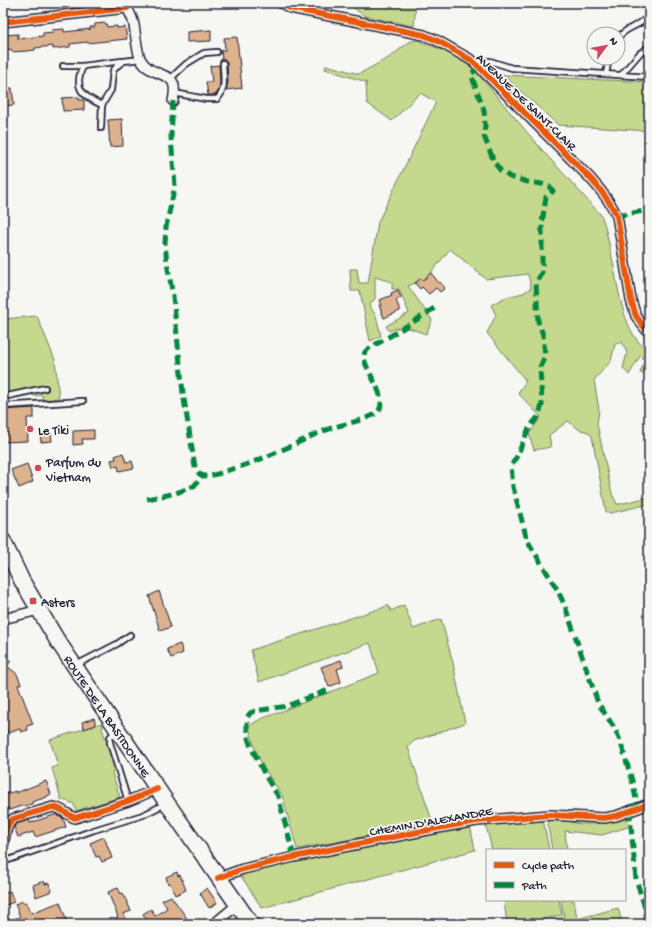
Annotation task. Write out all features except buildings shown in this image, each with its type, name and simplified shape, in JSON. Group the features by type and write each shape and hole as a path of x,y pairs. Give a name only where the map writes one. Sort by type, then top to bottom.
{"main road":[{"name":"ROUTE DE LA BASTIDONNE","path":"3,541 39,610 74,665 166,803 249,923"}],"street":[{"name":"AVENUE DE SAINT-CLAIR","path":"282,3 290,8 424,35 438,41 473,61 508,94 590,178 612,206 617,216 620,228 631,300 636,316 649,332"},
{"path":"3,22 127,5 133,20 141,59 146,67 153,72 168,76 174,85 174,97"},
{"path":"3,619 39,610"},
{"path":"3,846 7,826 9,821 13,819 53,807 59,808 71,817 75,818 128,801 157,789"},
{"name":"CHEMIN D'ALEXANDRE","path":"218,878 243,869 294,857 484,820 550,815 604,818 616,816 649,804"},
{"path":"214,924 237,905"}],"lane":[{"path":"626,30 645,21 649,15"},
{"path":"621,75 640,53 649,47"},
{"path":"170,79 186,64 204,53 218,52"},
{"path":"63,66 83,66 141,59"},
{"path":"101,128 102,105 111,90 113,71 124,61"},
{"path":"473,61 490,61 512,68 649,77"},
{"path":"174,97 217,99 222,95 223,62"},
{"path":"83,66 80,74 80,88 84,95 102,105"},
{"path":"606,74 608,66"},
{"path":"3,397 45,388"},
{"path":"3,406 83,401"},
{"path":"74,665 117,644 130,635"},
{"path":"118,730 110,737 110,743 128,801"},
{"path":"3,862 94,830 143,815 166,803"}],"green space":[{"path":"338,3 416,3 414,26 365,16 352,7"},
{"path":"417,40 450,53 473,68 542,150 601,215 606,230 620,298 628,324 640,344 649,351 649,375 640,373 645,360 640,356 629,375 623,368 627,353 622,342 615,344 611,361 594,380 599,410 597,424 612,494 617,504 649,497 649,504 611,513 606,512 592,436 586,431 580,430 568,421 549,435 551,447 534,450 529,434 541,417 518,393 526,381 487,333 496,315 491,305 504,298 523,293 531,288 528,274 486,279 450,249 427,278 408,286 432,320 426,334 403,326 389,331 386,326 409,313 399,289 392,289 392,282 375,277 375,299 369,305 376,316 381,336 370,341 360,291 351,291 350,269 357,269 359,283 368,283 378,222 436,102 420,93 392,121 367,103 366,82 325,69 326,65 359,74 390,57 409,42"},
{"path":"503,75 649,82 649,131 558,125"},
{"path":"37,316 55,360 59,398 43,400 42,395 33,396 32,389 3,394 3,319"},
{"path":"388,605 391,611 404,605 413,629 441,619 453,663 465,723 414,741 408,747 433,824 297,849 282,795 263,767 254,746 249,727 262,718 279,713 379,673 370,643 259,682 251,650"},
{"path":"101,723 115,768 112,773 120,797 76,811 74,804 61,799 52,768 58,766 50,740"},
{"path":"626,817 631,826 602,835 565,831 567,849 552,849 547,819 560,819 579,824 594,824"},
{"path":"543,819 549,849 492,849 486,825"},
{"path":"470,825 475,850 262,908 239,873"},
{"path":"504,901 559,901 562,915 524,924 507,924"},
{"path":"561,901 574,901 577,919 618,908 621,919 610,924 536,924 564,917"}],"marked path":[{"path":"480,67 472,73 472,77 484,110 484,136 494,162 500,170 510,177 542,184 550,187 553,191 546,197 542,223 542,272 536,283 538,321 543,335 545,356 540,367 542,405 538,417 529,428 511,466 513,487 527,540 557,589 565,606 598,703 615,729 621,743 633,784 636,799 635,806"},
{"path":"173,101 171,137 175,186 166,227 165,244 173,296 183,393 195,467 200,474 203,476 218,474 248,464 337,426 374,415 378,412 381,405 380,397 378,389 366,364 364,358 365,352 436,307"},
{"path":"617,216 649,210"},
{"path":"147,499 176,493 194,486 202,476"},
{"path":"294,857 278,796 266,777 251,747 247,735 247,718 250,713 255,711 287,706 331,689"},
{"path":"633,810 630,816 636,879 649,921"}],"cycle path":[{"path":"281,3 290,8 424,35 438,41 473,61 602,191 617,216 631,300 636,316 649,332"},
{"path":"3,22 127,8"},
{"path":"3,846 8,824 13,819 53,807 75,818 128,801 157,789"},
{"path":"218,878 243,869 294,857 477,821 550,815 604,818 616,816 649,804"}],"place":[{"name":"Le Tiki","path":"30,429"},
{"name":"Parfum du Vietnam","path":"38,468"},
{"name":"Asters","path":"33,601"}]}
